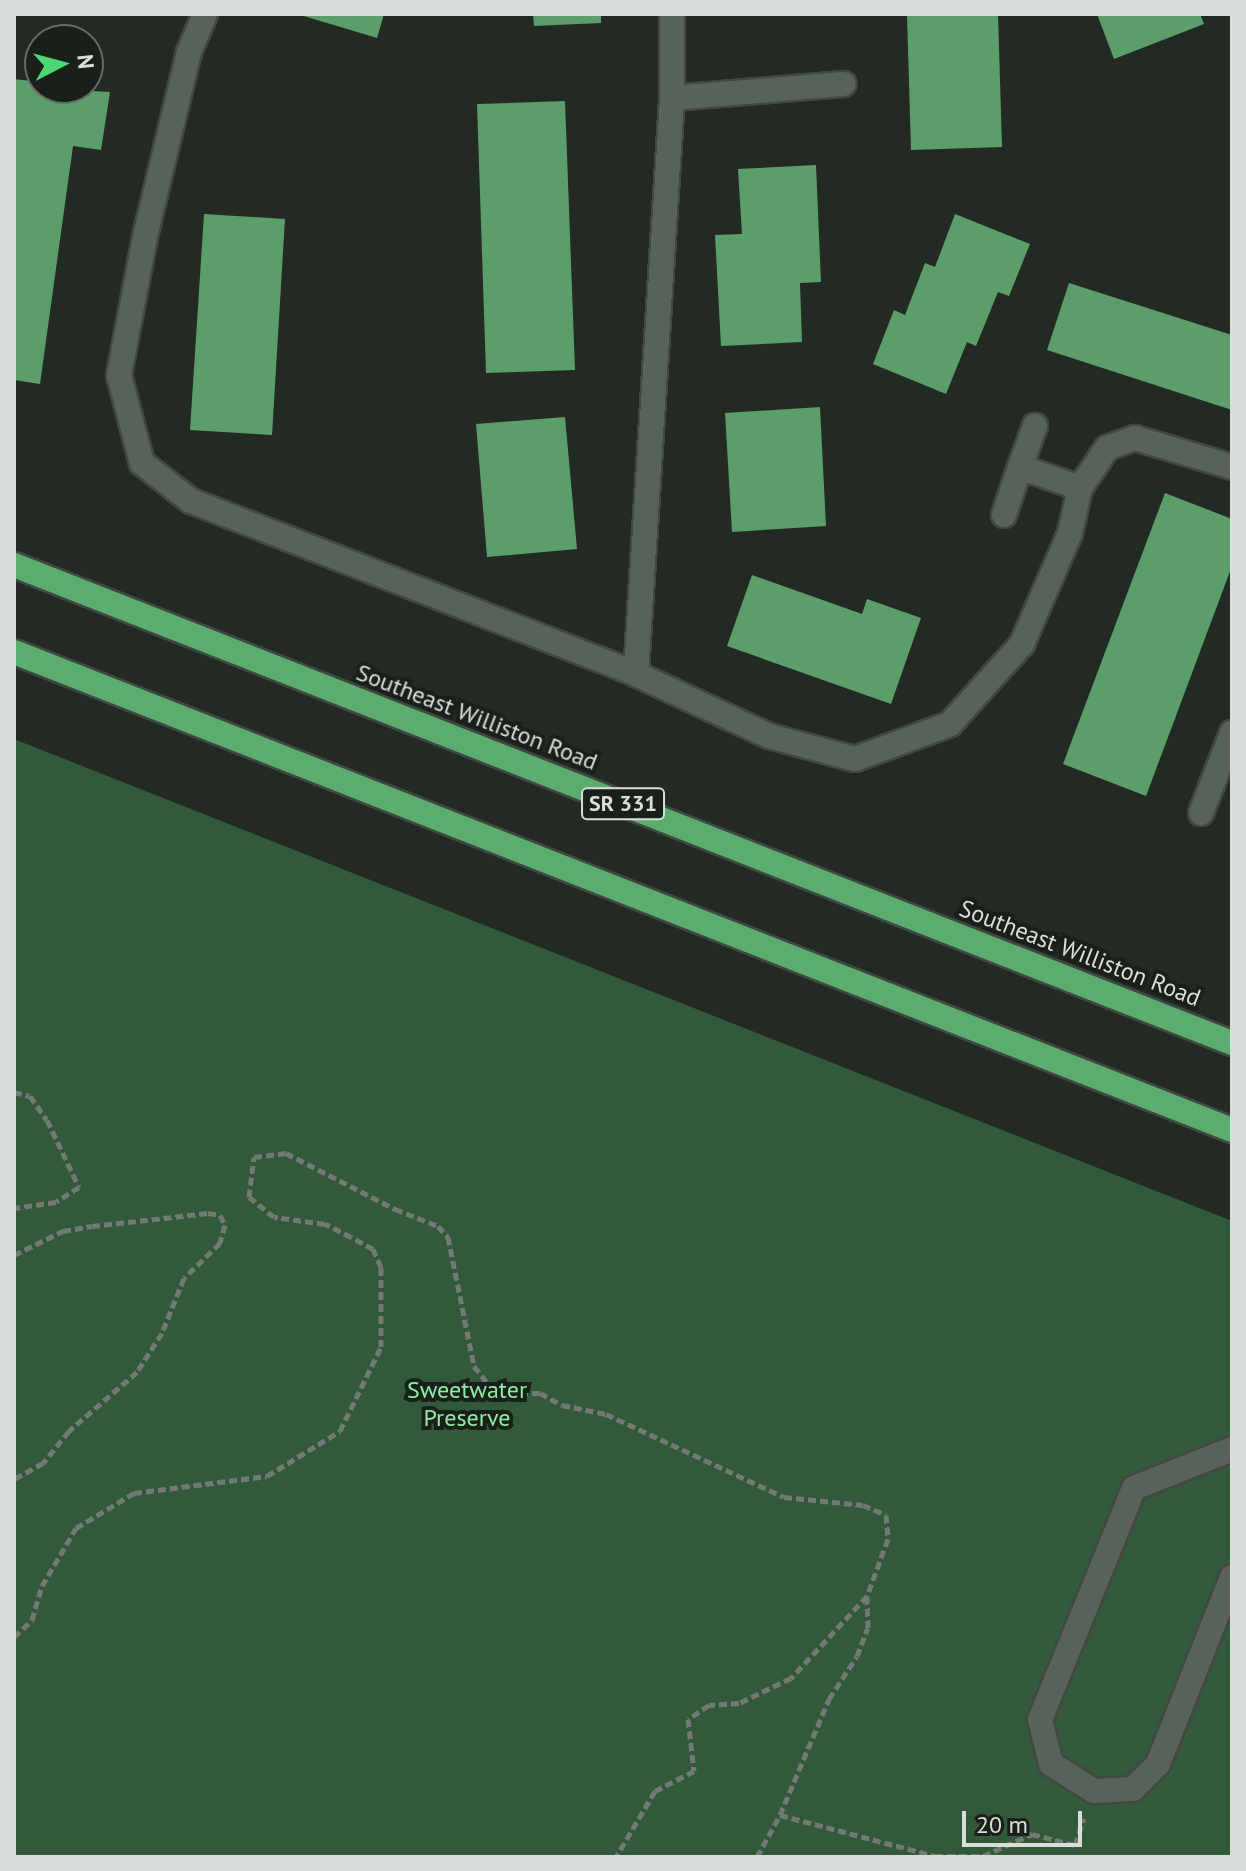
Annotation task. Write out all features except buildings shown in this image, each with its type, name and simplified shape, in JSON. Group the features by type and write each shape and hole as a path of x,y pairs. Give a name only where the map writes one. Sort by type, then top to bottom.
{"highway":[{"name":"Southeast Williston Road","path":"14,565 1232,1043"},
{"path":"14,652 1232,1130"}],"lane":[{"path":"205,14 189,52 146,232 119,375 142,463 191,501 636,674 769,736 855,759 950,724 1022,644 1070,533 1080,488 1107,448 1135,438 1232,467"},
{"path":"636,674 672,98 672,14"},
{"path":"672,98 843,84"},
{"path":"1004,515 1035,426"},
{"path":"1020,467 1080,488"},
{"path":"1201,813 1232,733"},
{"path":"1232,1449 1134,1488 1040,1719 1051,1764 1094,1791 1133,1789 1158,1764 1232,1577"}],"path":[{"path":"14,1092 30,1096 47,1120 79,1187 56,1202 14,1208"},
{"path":"14,1637 32,1620 42,1586 76,1528 134,1493 267,1476 340,1431 381,1347 381,1267 373,1249 351,1237 325,1224 274,1217 249,1197 254,1157 268,1152 286,1153 395,1209 438,1226 456,1263 474,1366 496,1394 540,1393 562,1405 606,1414 784,1497 863,1505 886,1515 888,1539 867,1596 868,1628 857,1656 829,1699 780,1815 757,1857"},
{"path":"14,1255 63,1231 92,1226 199,1213 220,1215 225,1225 220,1243 184,1278 162,1333 137,1372 69,1431 43,1463 14,1479"},
{"path":"616,1857 655,1791 694,1771 688,1719 709,1705 739,1703 791,1678 867,1596"},
{"path":"780,1815 935,1856 982,1856 1032,1834 1075,1845 1094,1791"}],"green space":[{"name":"Sweetwater Preserve","path":"14,739 1232,1221 1232,1857 14,1857"}]}
